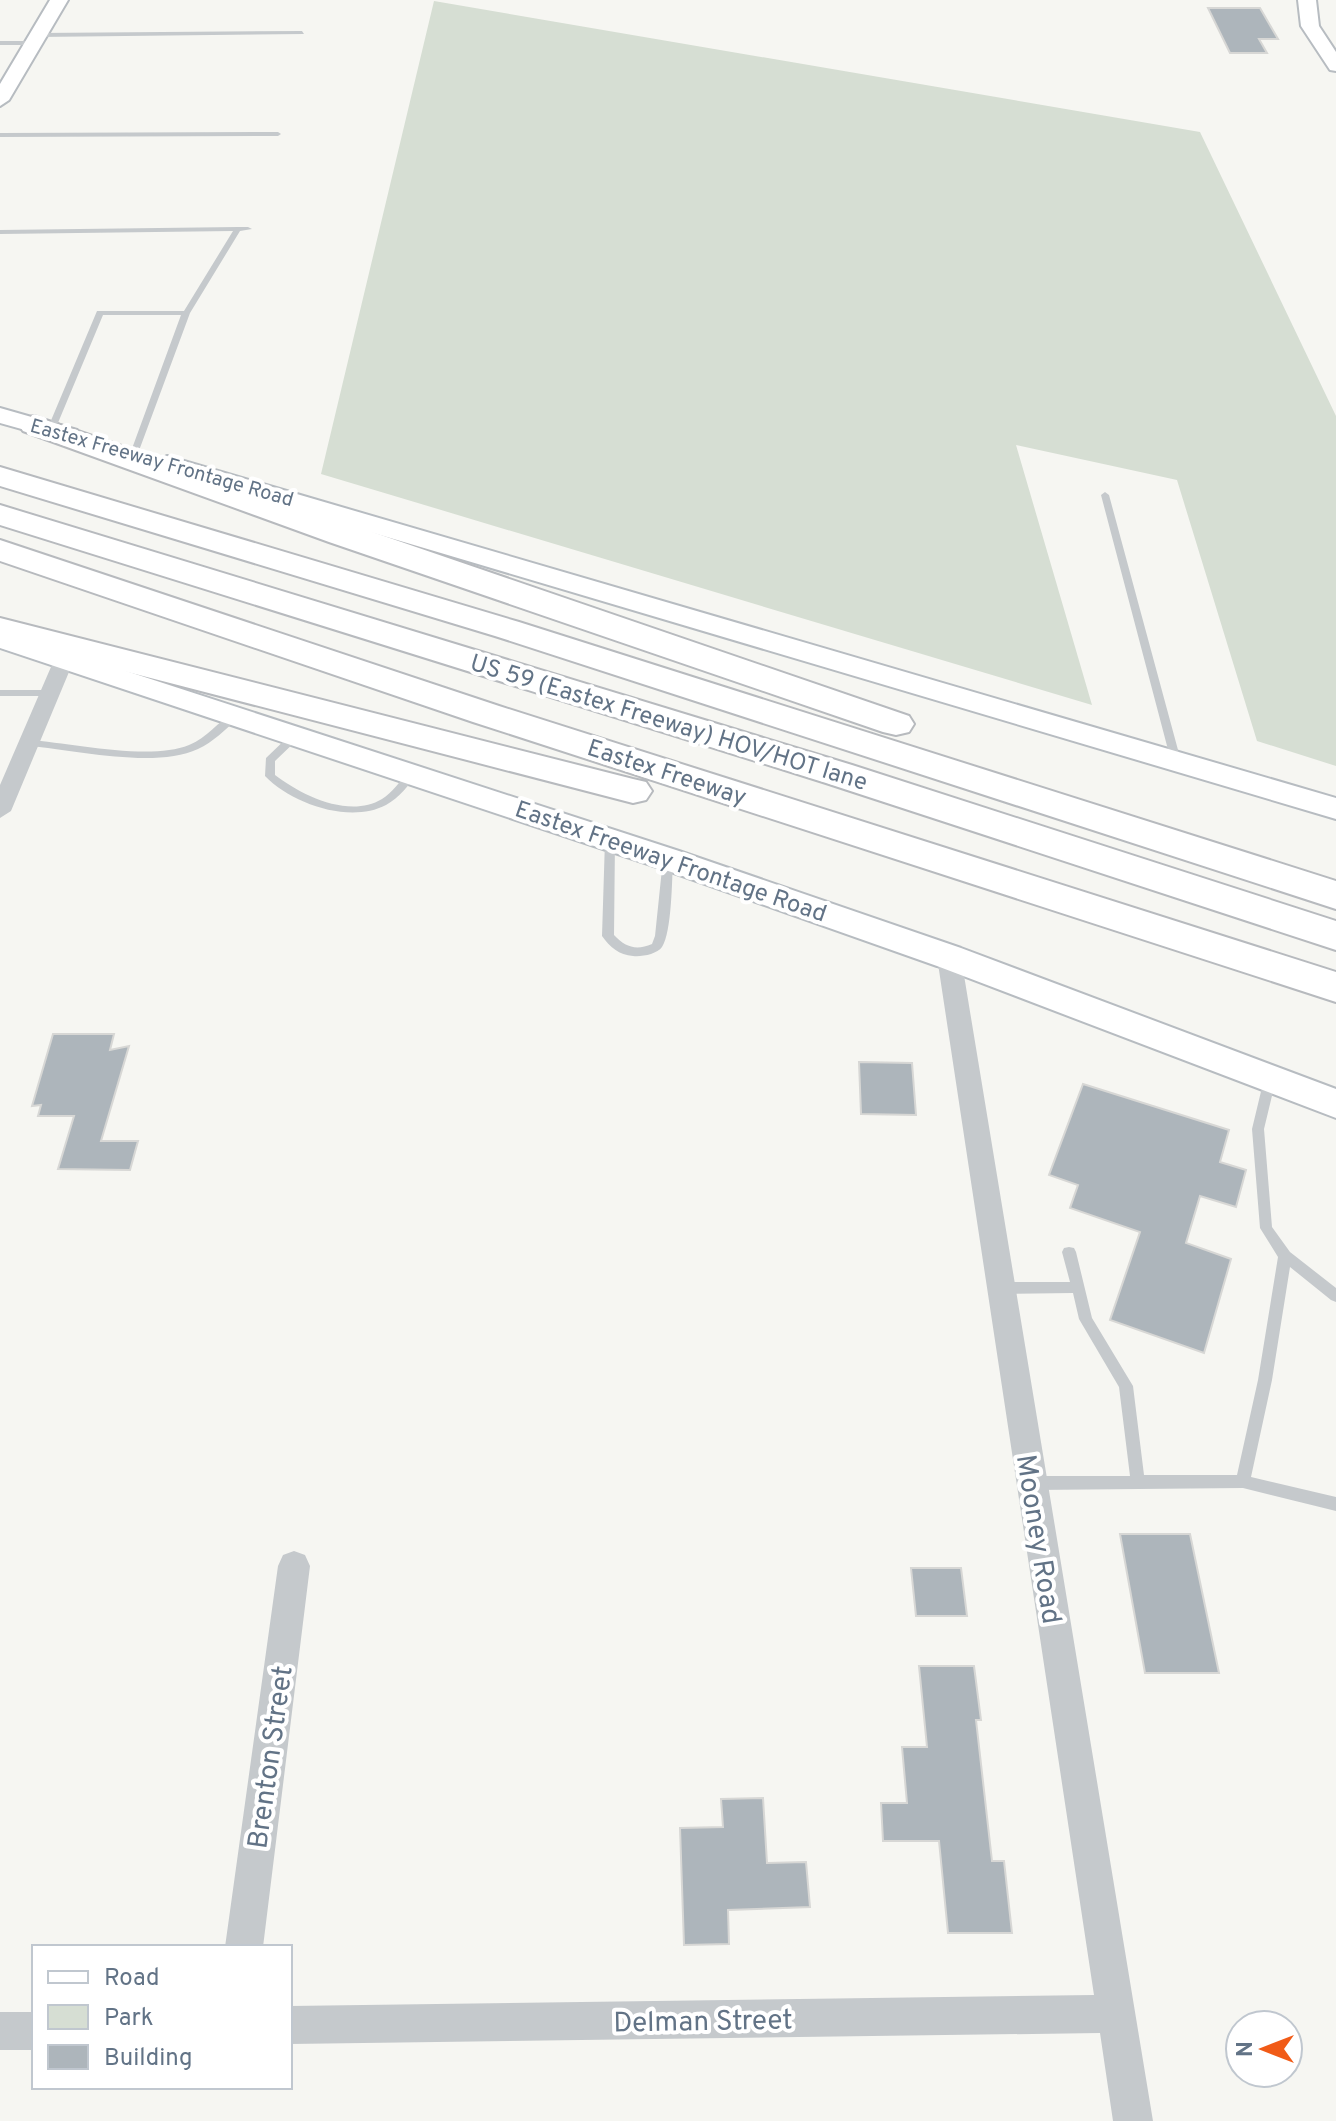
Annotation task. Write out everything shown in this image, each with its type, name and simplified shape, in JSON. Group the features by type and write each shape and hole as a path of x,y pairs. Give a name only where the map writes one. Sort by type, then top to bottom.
{"highway":[{"path":"43,427 341,535 1006,762 1115,825"},
{"path":"0,476 507,629 1336,895"},
{"name":"US 59 (Eastex Freeway) HOV/HOT lane","path":"0,515 824,769 1336,936"},
{"name":"Eastex Freeway","path":"0,550 486,714 1317,981"},
{"path":"0,628 595,780 1317,981"}],"main road":[{"path":"0,100 59,0"},
{"path":"1307,0 1310,26 1336,66"},
{"name":"Eastex Freeway Frontage Road","path":"0,415 1336,809"},
{"name":"Eastex Freeway Frontage Road","path":"0,639 668,859 949,957 1336,1104"}],"street":[{"path":"0,811 64,660"},
{"name":"Mooney Road","path":"949,957 1133,2121"},
{"name":"Brenton Street","path":"244,1945 294,1566"},
{"name":"Delman Street","path":"292,2025 1116,2014"},
{"path":"0,2031 32,2031"}],"lane":[{"path":"0,43 36,39 302,33"},
{"path":"0,135 278,134"},
{"path":"0,232 243,229 186,313 134,454"},
{"path":"43,427 100,313 186,313"},
{"path":"1105,495 1176,761"},
{"path":"0,693 50,693"},
{"path":"29,743 153,754 187,751 208,740 234,716"},
{"path":"295,736 270,760 270,776 285,790 321,804 359,808 384,802 412,774"},
{"path":"610,840 608,936 614,945 627,952 646,953 656,947 661,936 668,859"},
{"path":"1270,1079 1258,1129 1266,1228 1285,1256 1336,1296"},
{"path":"1069,1252 1086,1319 1126,1386 1138,1483"},
{"path":"1243,1481 1265,1380 1285,1256"},
{"path":"1001,1288 1078,1287"},
{"path":"1031,1483 1243,1481 1336,1504"}],"green space":[{"path":"434,1 1200,132 1336,416 1336,766 1257,741 1177,480 1016,445 1092,705 321,474"}],"building":[{"path":"1208,8 1260,8 1278,39 1259,39 1267,53 1230,53"},
{"path":"53,1034 114,1034 110,1050 129,1046 101,1141 138,1141 130,1170 58,1169 74,1116 38,1116 41,1105 32,1106"},
{"path":"859,1062 912,1063 916,1115 861,1114"},
{"path":"1083,1084 1229,1130 1220,1162 1246,1170 1236,1207 1200,1196 1186,1243 1231,1259 1204,1353 1110,1320 1140,1232 1070,1208 1078,1185 1049,1175"},
{"path":"1120,1534 1190,1534 1219,1673 1145,1673"},
{"path":"911,1568 961,1568 967,1616 916,1616"},
{"path":"919,1666 974,1666 981,1720 976,1720 992,1861 1004,1861 1012,1933 948,1933 939,1841 883,1841 881,1803 907,1803 902,1747 927,1747"},
{"path":"763,1798 767,1863 806,1862 810,1907 728,1910 729,1944 684,1945 680,1828 723,1827 721,1799"}]}
